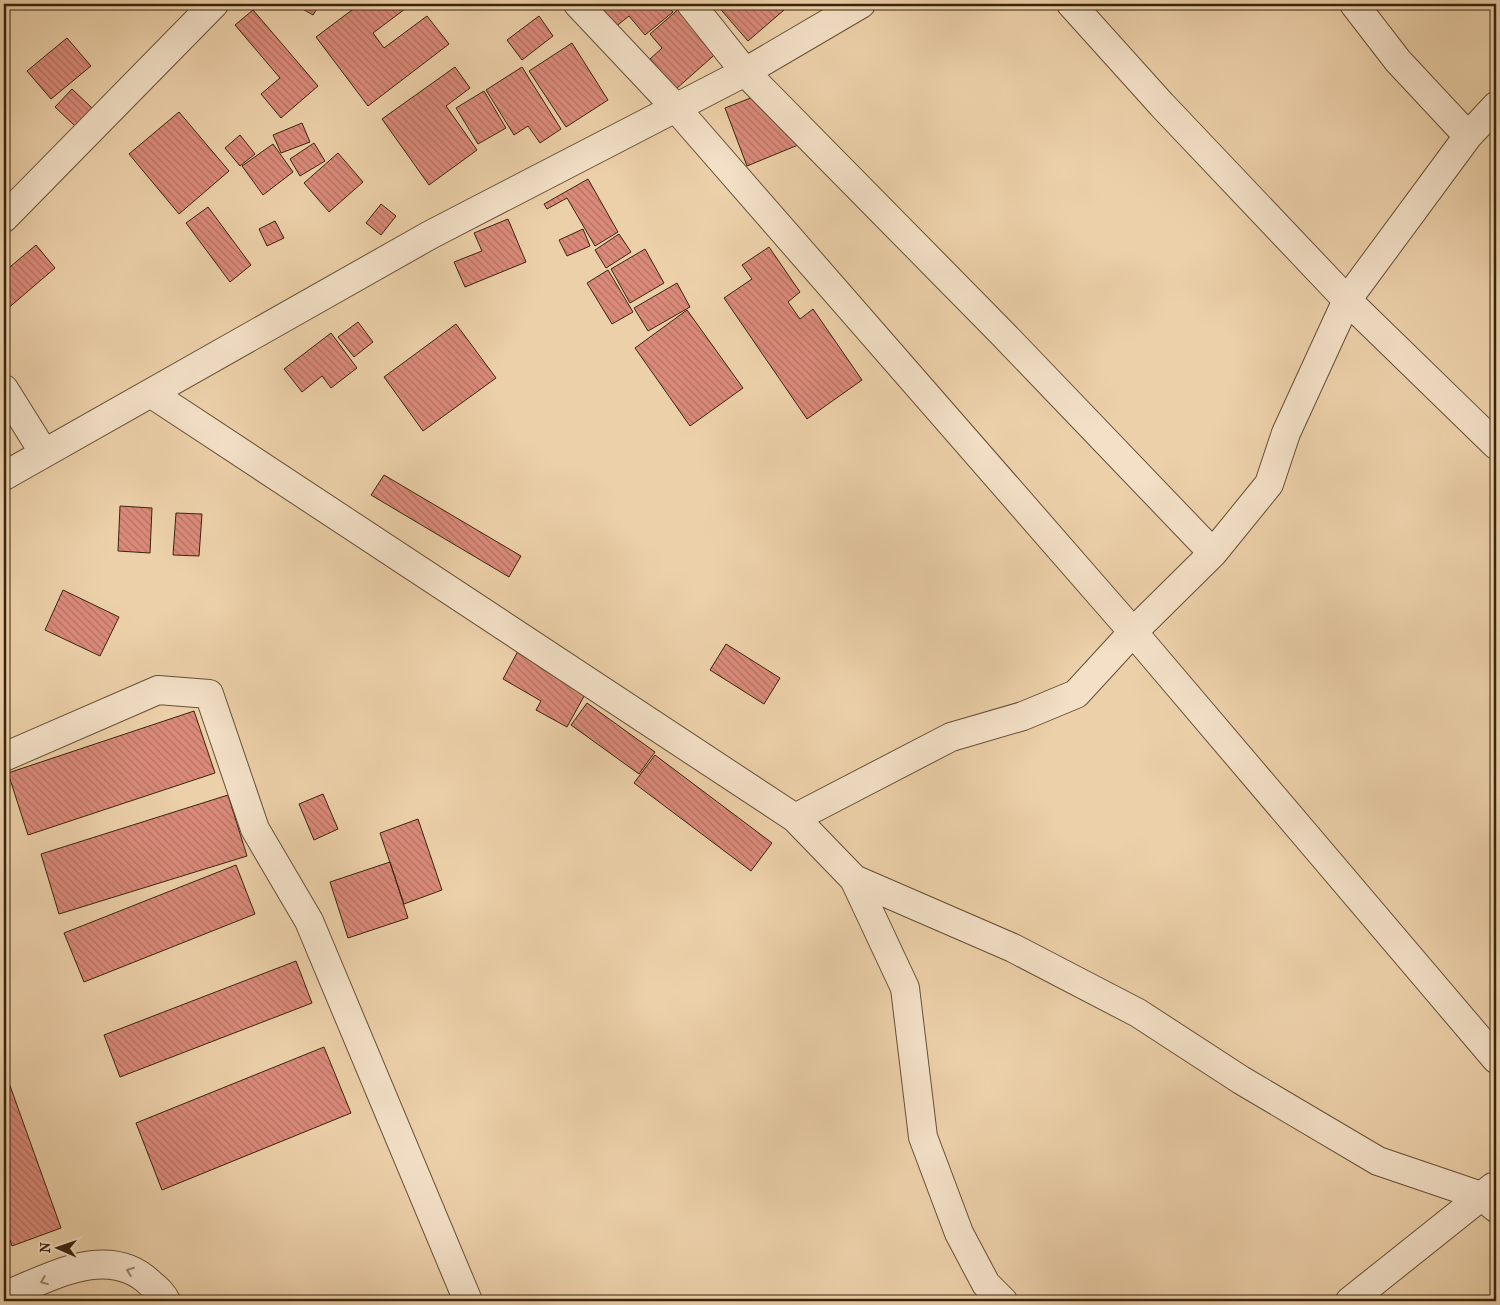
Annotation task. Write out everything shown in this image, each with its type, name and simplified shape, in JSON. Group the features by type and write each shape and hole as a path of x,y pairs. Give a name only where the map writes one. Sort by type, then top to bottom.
{"street":[{"path":"4,218 214,4"},
{"path":"578,4 675,107 1133,632 1496,1059"},
{"path":"691,4 744,72 1002,333 1214,553"},
{"path":"4,476 152,394 430,235 744,72 861,4"},
{"path":"1071,4 1162,105 1347,300 1496,446"},
{"path":"1354,4 1398,61 1468,136"},
{"path":"795,818 951,737 1023,716 1076,694 1133,632 1214,553 1269,484 1286,433 1347,300 1468,136 1496,106"},
{"path":"4,389 44,453"},
{"path":"152,394 795,818 854,879 905,988 923,1137 959,1233 986,1284 1003,1301"},
{"path":"4,757 158,690 209,694 255,829 309,922 468,1301"},
{"path":"854,879 1013,948 1138,1013 1242,1080 1378,1161 1491,1196"},
{"path":"1350,1301 1491,1196"},
{"path":"4,1296 83,1265 114,1264 143,1275 166,1301"}],"building":[{"path":"294,4 320,4 313,15"},
{"path":"360,4 401,4 405,9 373,33 384,48 427,16 449,44 368,106 316,37"},
{"path":"586,4 666,4 673,12 645,35 629,16 609,32"},
{"path":"716,4 791,4 748,41"},
{"path":"682,6 720,50 676,89 650,59 662,48 650,34"},
{"path":"253,10 318,86 281,118 261,94 280,78 235,25"},
{"path":"539,16 553,36 522,60 507,40"},
{"path":"67,38 91,66 51,99 27,71"},
{"path":"572,43 608,100 566,127 529,71"},
{"path":"455,67 470,88 446,106 477,150 429,185 382,119"},
{"path":"522,67 561,129 540,143 528,126 514,135 486,90"},
{"path":"776,88 798,145 747,166 725,108"},
{"path":"72,89 92,108 75,126 55,107"},
{"path":"484,91 506,128 478,144 456,108"},
{"path":"179,112 229,171 179,214 129,154"},
{"path":"302,123 310,142 281,153 273,135"},
{"path":"240,135 255,154 240,166 225,148"},
{"path":"314,143 325,161 300,176 290,159"},
{"path":"273,144 293,172 263,195 242,166"},
{"path":"338,153 363,182 329,212 304,183"},
{"path":"588,179 618,232 595,246 567,198 547,209 544,204"},
{"path":"381,204 396,216 381,235 366,223"},
{"path":"208,207 251,265 230,282 186,223"},
{"path":"508,219 526,262 465,287 454,262 482,251 474,233"},
{"path":"275,221 284,238 267,246 259,229"},
{"path":"583,229 590,246 567,256 559,240"},
{"path":"619,234 631,252 606,268 595,250"},
{"path":"36,245 55,268 6,310 4,272"},
{"path":"769,247 800,292 788,302 800,319 813,309 862,380 807,419 724,298 752,279 742,265"},
{"path":"645,249 664,283 630,303 611,269"},
{"path":"608,270 633,312 612,324 587,283"},
{"path":"677,283 690,307 648,331 634,308"},
{"path":"687,310 743,388 690,426 635,348"},
{"path":"358,322 373,342 354,357 338,337"},
{"path":"456,324 496,378 423,431 384,377"},
{"path":"331,333 357,368 331,388 322,376 302,392 284,369"},
{"path":"384,475 521,556 509,577 371,495"},
{"path":"120,506 152,508 150,553 118,551"},
{"path":"176,513 202,514 199,556 173,555"},
{"path":"63,590 119,617 100,656 45,630"},
{"path":"726,644 780,678 764,704 710,670"},
{"path":"518,651 588,689 567,727 536,710 541,701 503,679"},
{"path":"587,703 655,752 639,774 571,725"},
{"path":"194,711 215,773 28,835 8,773"},
{"path":"655,755 772,843 751,871 634,783"},
{"path":"323,794 338,829 314,840 299,804"},
{"path":"228,795 247,856 59,914 41,854"},
{"path":"418,819 442,890 404,904 380,833"},
{"path":"390,862 408,918 348,938 330,882"},
{"path":"236,865 255,914 84,982 64,933"},
{"path":"296,961 312,1003 120,1077 104,1035"},
{"path":"324,1047 351,1113 162,1190 136,1123"},
{"path":"4,1069 61,1228 12,1246 4,1223"}]}
